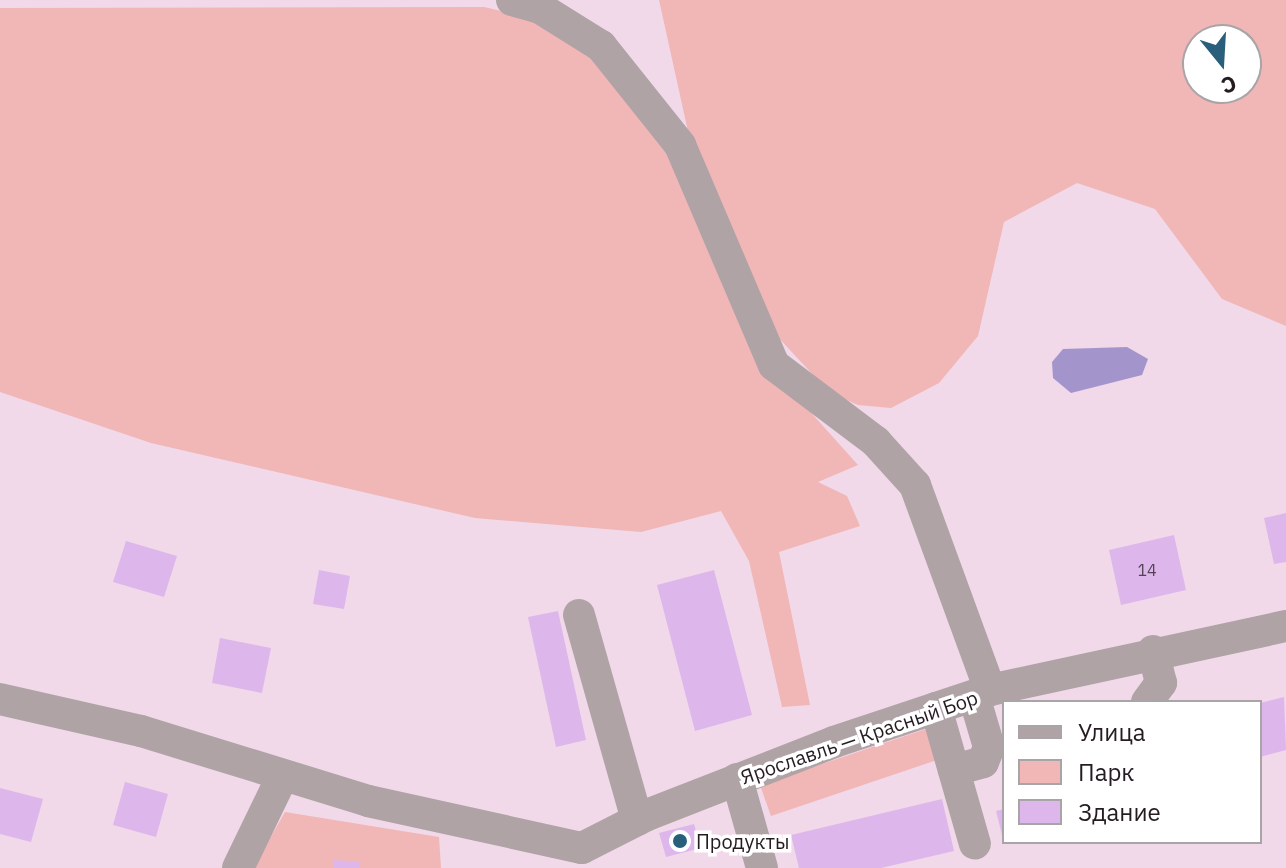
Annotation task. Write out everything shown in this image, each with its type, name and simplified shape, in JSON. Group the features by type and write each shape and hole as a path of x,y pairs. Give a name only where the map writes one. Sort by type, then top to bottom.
{"street":[{"path":"512,0 540,8 601,46 680,145 774,365 876,442 915,485 982,693 989,747 983,762 954,770"},
{"path":"579,615 637,820"},
{"name":"Ярославль — Красный Бор","path":"585,858 637,820 737,779 936,708 982,693 1025,692 1153,651 1286,626"},
{"path":"1148,700 1161,683 1153,651"},
{"path":"0,699 141,731 368,801 585,858"},
{"path":"936,708 975,844"},
{"path":"238,868 283,775"},
{"path":"737,779 762,868"}],"green space":[{"path":"659,0 1286,0 1286,326 1222,299 1155,209 1077,183 1004,222 978,336 939,383 891,408 858,405 829,392 776,335 689,136"},
{"path":"484,7 535,19 595,54 669,150 805,406 858,465 818,482 847,496 860,526 779,552 810,705 782,707 749,561 721,511 641,532 475,518 151,443 0,392 0,8"},
{"path":"926,729 937,760 771,816 760,785"},
{"path":"285,812 439,837 441,868 253,868"}],"shaded area":[{"path":"1127,347 1148,359 1142,375 1071,393 1053,378 1052,362 1063,349"}],"building":[{"path":"1286,513 1286,562 1274,564 1264,518"},
{"path":"1174,535 1186,590 1121,605 1109,550"},
{"path":"126,541 177,556 164,597 113,582"},
{"path":"319,570 350,576 344,609 313,604"},
{"path":"714,570 752,715 695,731 657,585"},
{"path":"558,611 586,740 556,747 528,617"},
{"path":"220,638 271,648 262,693 212,683"},
{"path":"1284,697 1286,750 1262,756 1262,702"},
{"path":"125,782 168,794 156,837 113,825"},
{"path":"0,788 43,799 31,842 0,834"},
{"path":"942,799 954,851 881,868 799,868 791,835"},
{"path":"1002,810 1002,835 996,811"},
{"name":"Продукты","path":"694,824 701,848 666,857 659,833"},
{"path":"334,860 360,862 359,868 334,868"}],"place":[{"name":"Продукты","path":"680,841"}]}
